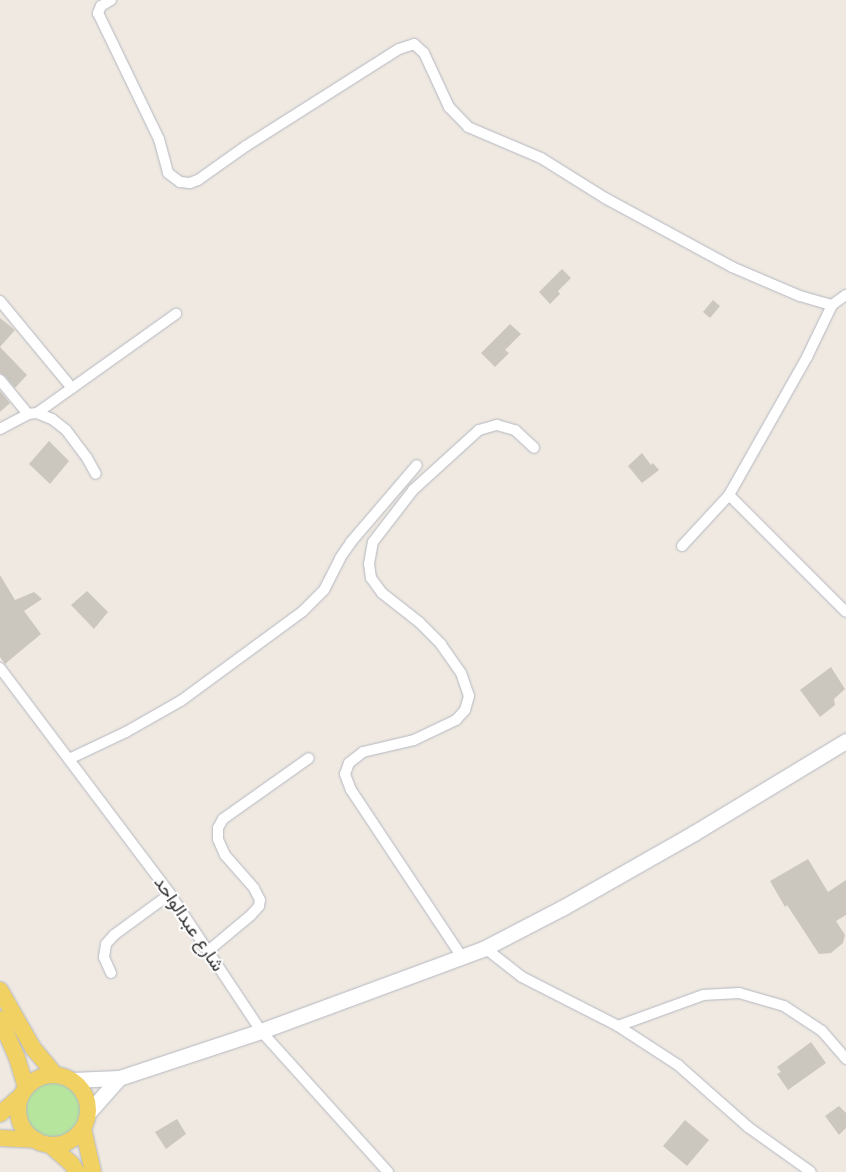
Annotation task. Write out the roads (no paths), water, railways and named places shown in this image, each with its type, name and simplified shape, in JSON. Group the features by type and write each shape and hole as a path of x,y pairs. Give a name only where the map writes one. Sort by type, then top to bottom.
{"main road":[{"path":"0,990 33,1048 64,1078 80,1089 86,1100 85,1120 93,1172"},
{"path":"0,1019 17,1058 23,1092 18,1109 20,1121 26,1132 71,1163 77,1172"},
{"path":"0,1114 40,1078 64,1078"},
{"path":"0,1138 63,1144 74,1138 85,1120"}],"street":[{"path":"111,0 100,6 98,13 159,139 168,173 180,182 190,183 198,180 246,146 399,49 414,44 424,53 449,107 468,127 542,158 604,198 732,267 800,296 832,305"},
{"path":"682,546 728,495 807,357 832,305 846,295"},
{"path":"0,300 72,388"},
{"path":"0,429 32,413 72,388 176,314"},
{"path":"0,380 32,413 52,419 66,430 88,458 96,474"},
{"path":"462,957 350,790 345,774 349,762 363,752 414,740 456,720 465,710 469,696 462,673 442,644 419,622 382,593 371,578 368,564 374,542 413,490 479,430 496,425 515,430 534,448"},
{"path":"69,759 126,732 182,700 303,611 324,590 340,558 351,542 416,465"},
{"path":"728,495 846,612"},
{"name":"شارع عبدالواحد","path":"0,669 170,894 260,1031 388,1172"},
{"path":"64,1078 119,1078 260,1031 485,948 562,908 694,833 846,741"},
{"path":"208,951 251,915 259,906 260,900 254,888 225,855 221,847 218,839 218,828 222,819 309,758"},
{"path":"111,973 104,956 106,944 114,935 170,894"},
{"path":"485,948 522,977 618,1026 678,1065 748,1127 811,1172"},
{"path":"618,1026 703,995 739,993 784,1006 822,1032 846,1059"},
{"path":"85,1120 119,1078"}]}
